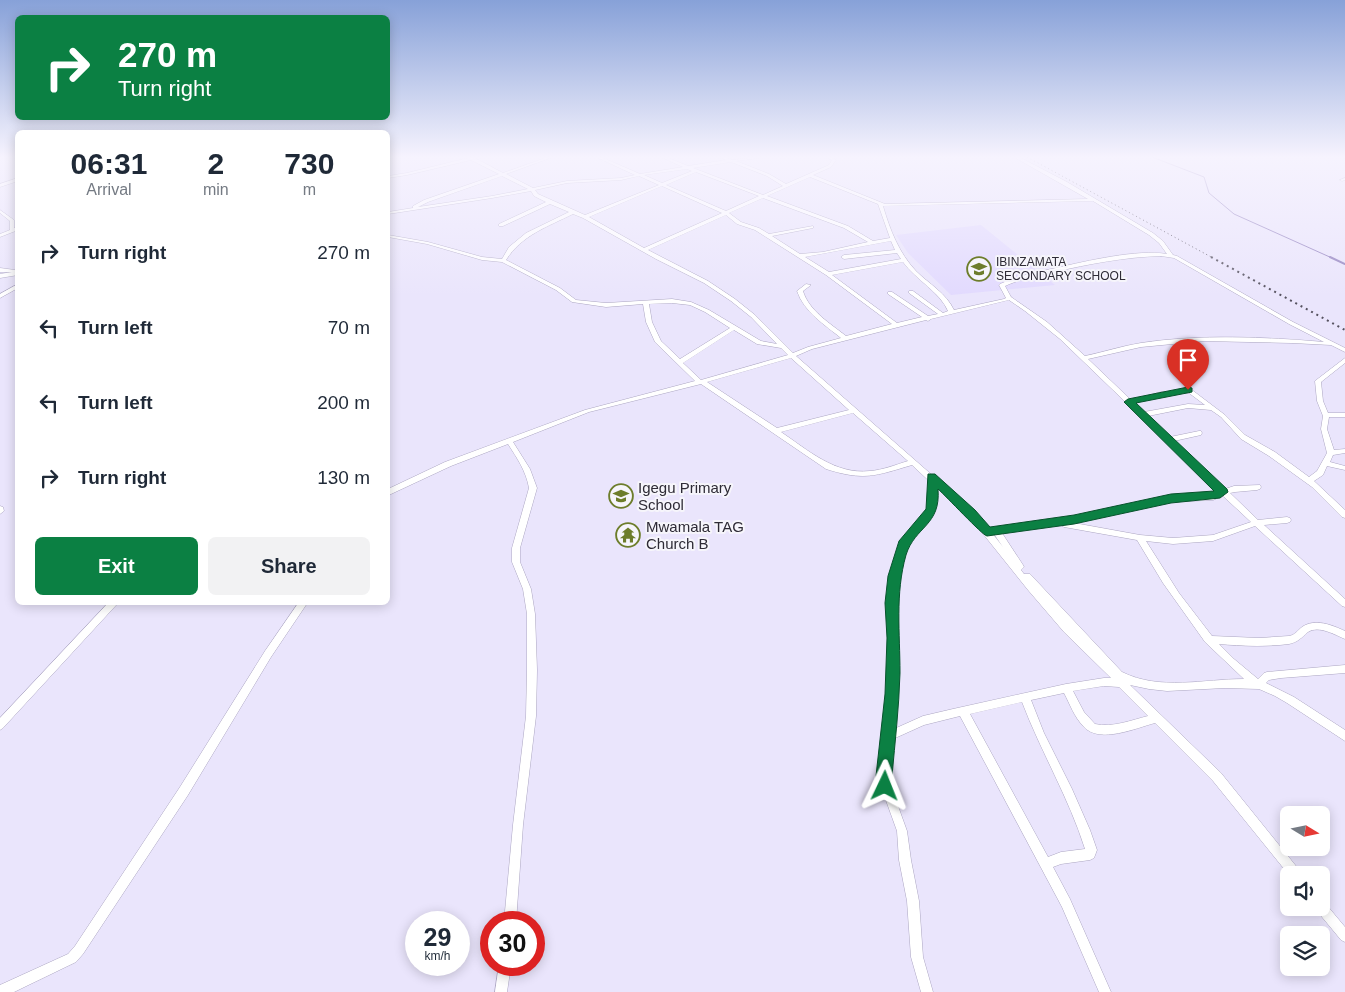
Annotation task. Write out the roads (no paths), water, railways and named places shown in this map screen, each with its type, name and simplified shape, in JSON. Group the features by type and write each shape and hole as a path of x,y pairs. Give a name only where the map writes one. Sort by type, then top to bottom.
{"street":[{"path":"411,209 422,203"},
{"path":"390,213 450,203"},
{"path":"501,225 547,203"},
{"path":"553,203 585,216 644,250 706,282 734,300 769,331 792,356 992,531 1024,572 1122,678 1139,684 1162,686 1227,683 1258,685 1272,690 1345,736"},
{"path":"585,216 616,203"},
{"path":"705,203 726,213 733,219 757,229 828,274 884,314 896,325"},
{"path":"644,250 747,203"},
{"path":"783,203 854,230 872,242"},
{"path":"952,313 945,301 916,274 899,251 892,239 880,204 973,203"},
{"path":"1099,203 1157,238 1171,256"},
{"path":"0,211 12,221 12,230"},
{"path":"503,261 511,248 528,234 573,212"},
{"path":"0,219 9,217"},
{"path":"766,236 811,227"},
{"path":"0,236 15,229"},
{"path":"390,236 428,243 482,258 503,261 558,288 574,301 592,304 672,302 691,304 707,311 759,343 784,347"},
{"path":"799,256 836,251 892,239"},
{"path":"836,251 857,269"},
{"path":"844,258 899,251"},
{"path":"1345,350 1171,256 1151,254 1099,262 1022,278 1002,285 1009,298 1038,318 1083,358 1256,523 1341,596 1345,604"},
{"path":"828,274 905,260"},
{"path":"0,270 15,272"},
{"path":"0,276 15,273"},
{"path":"808,285 800,291 802,296 815,314 846,339"},
{"path":"0,296 15,287"},
{"path":"911,292 943,315"},
{"path":"890,293 928,319"},
{"path":"390,491 448,464 510,442 587,411 701,382 792,356 810,348 1009,298"},
{"path":"646,303 649,322 658,342 701,382 829,467 844,473 867,475 914,462"},
{"path":"912,308 927,304"},
{"path":"680,362 695,355 734,328"},
{"path":"1083,358 1141,345 1204,339 1292,341 1335,345"},
{"path":"1309,481 1320,473 1331,453 1324,429 1325,414 1320,401 1318,381 1345,360"},
{"path":"1128,402 1188,390 1213,408 1244,437 1269,452 1309,481 1345,515"},
{"path":"1142,415 1188,406 1213,408"},
{"path":"775,430 855,410"},
{"path":"1325,414 1345,416"},
{"path":"1168,440 1199,433"},
{"path":"510,442 532,479 533,488 516,548 516,562 527,589 531,614 532,670 531,716 518,825 511,911"},
{"path":"1331,453 1345,451"},
{"path":"1325,463 1345,468"},
{"path":"927,992 917,957 912,894 906,866 902,831 884,782 892,694 894,638 892,603 896,568 904,544 931,510 933,499 932,477"},
{"path":"992,531 1056,522 1147,505 1168,499 1213,496 1223,492 1258,487"},
{"path":"1056,522 1166,541 1210,538 1240,530 1256,523 1287,520"},
{"path":"992,531 1037,595 1119,683 1216,777 1289,866"},
{"path":"1140,538 1184,609 1208,640 1232,664 1258,685"},
{"path":"0,725 112,605"},
{"path":"0,992 72,958 79,950 174,806 268,654 302,605"},
{"path":"1208,640 1257,643 1288,640 1297,638 1310,627 1317,626 1345,635"},
{"path":"1258,685 1267,676 1345,669"},
{"path":"888,736 923,721 963,711 1066,688 1104,682 1119,683"},
{"path":"1066,688 1084,718 1095,729 1107,730 1157,718"},
{"path":"1025,697 1047,751 1072,800 1091,850 1090,854 1061,858 1045,864"},
{"path":"963,711 1066,903 1105,992"},
{"path":"1328,916 1345,936"},
{"path":"501,992 503,976"}],"waterway":[{"path":"1221,203 1234,214 1332,258"},
{"path":"1330,257 1345,264"}],"railway":[{"path":"1112,203 1213,258"},
{"path":"1211,257 1345,330"}],"place":[{"name":"IBINZAMATA SECONDARY SCHOOL","path":"979,269"},
{"name":"Igegu Primary School","path":"621,496"},
{"name":"Mwamala TAG Church B","path":"628,535"}]}
